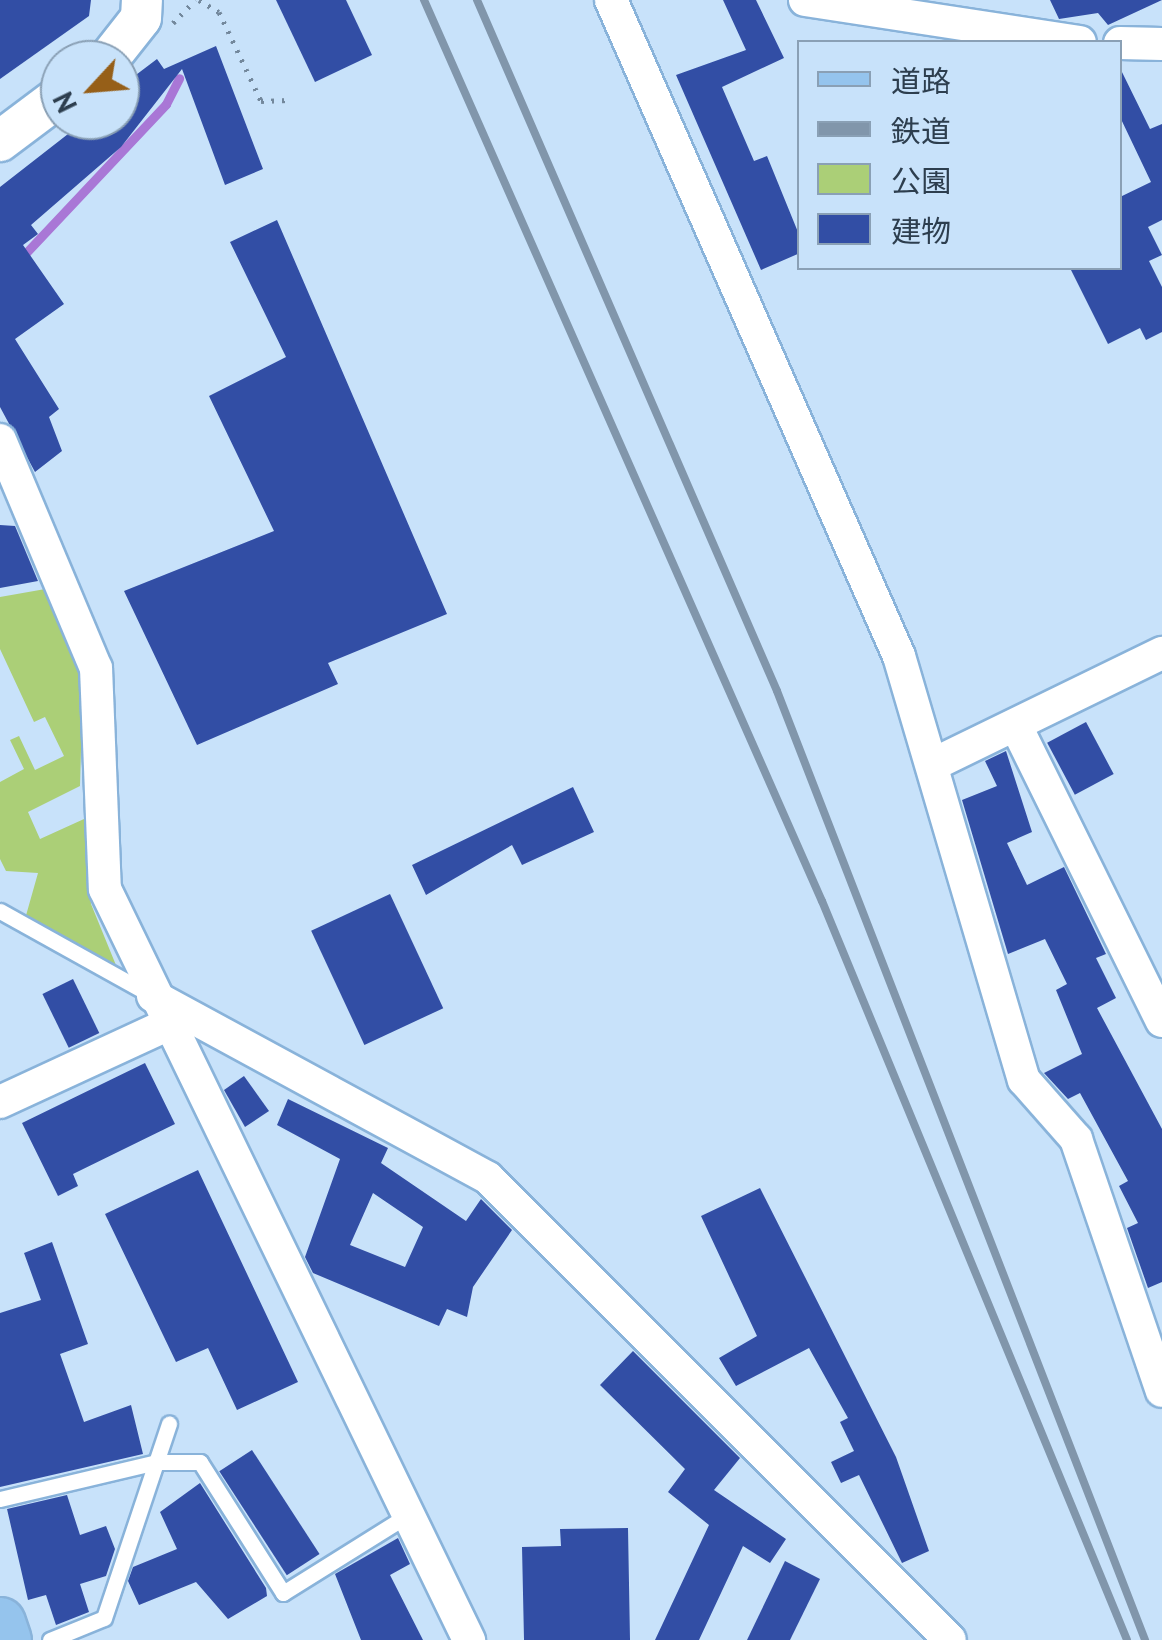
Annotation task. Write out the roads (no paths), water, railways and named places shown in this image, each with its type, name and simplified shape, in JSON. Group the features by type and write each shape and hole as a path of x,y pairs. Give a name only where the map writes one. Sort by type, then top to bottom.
{"street":[{"path":"611,0 900,656 932,765 953,862 1024,1080 1076,1138 1162,1391"},
{"path":"805,0 1067,40"},
{"path":"123,40 140,18 150,12"},
{"path":"1122,43 1162,44"},
{"path":"0,141 40,111"},
{"path":"0,440 96,668 105,890 469,1640"},
{"path":"932,765 1162,653"},
{"path":"1016,726 1162,1021"},
{"path":"0,1102 160,1010"},
{"path":"160,1010 488,1178 950,1640"}],"lane":[{"path":"0,912 160,1010"},
{"path":"12,1636 104,1618 169,1424"},
{"path":"0,1499 157,1462 200,1462 283,1593 408,1515"}],"waterway":[{"path":"22,257 166,104 179,78"}],"railway":[{"path":"424,0 822,901 1127,1640"},
{"path":"477,0 777,691 1145,1640"}]}
